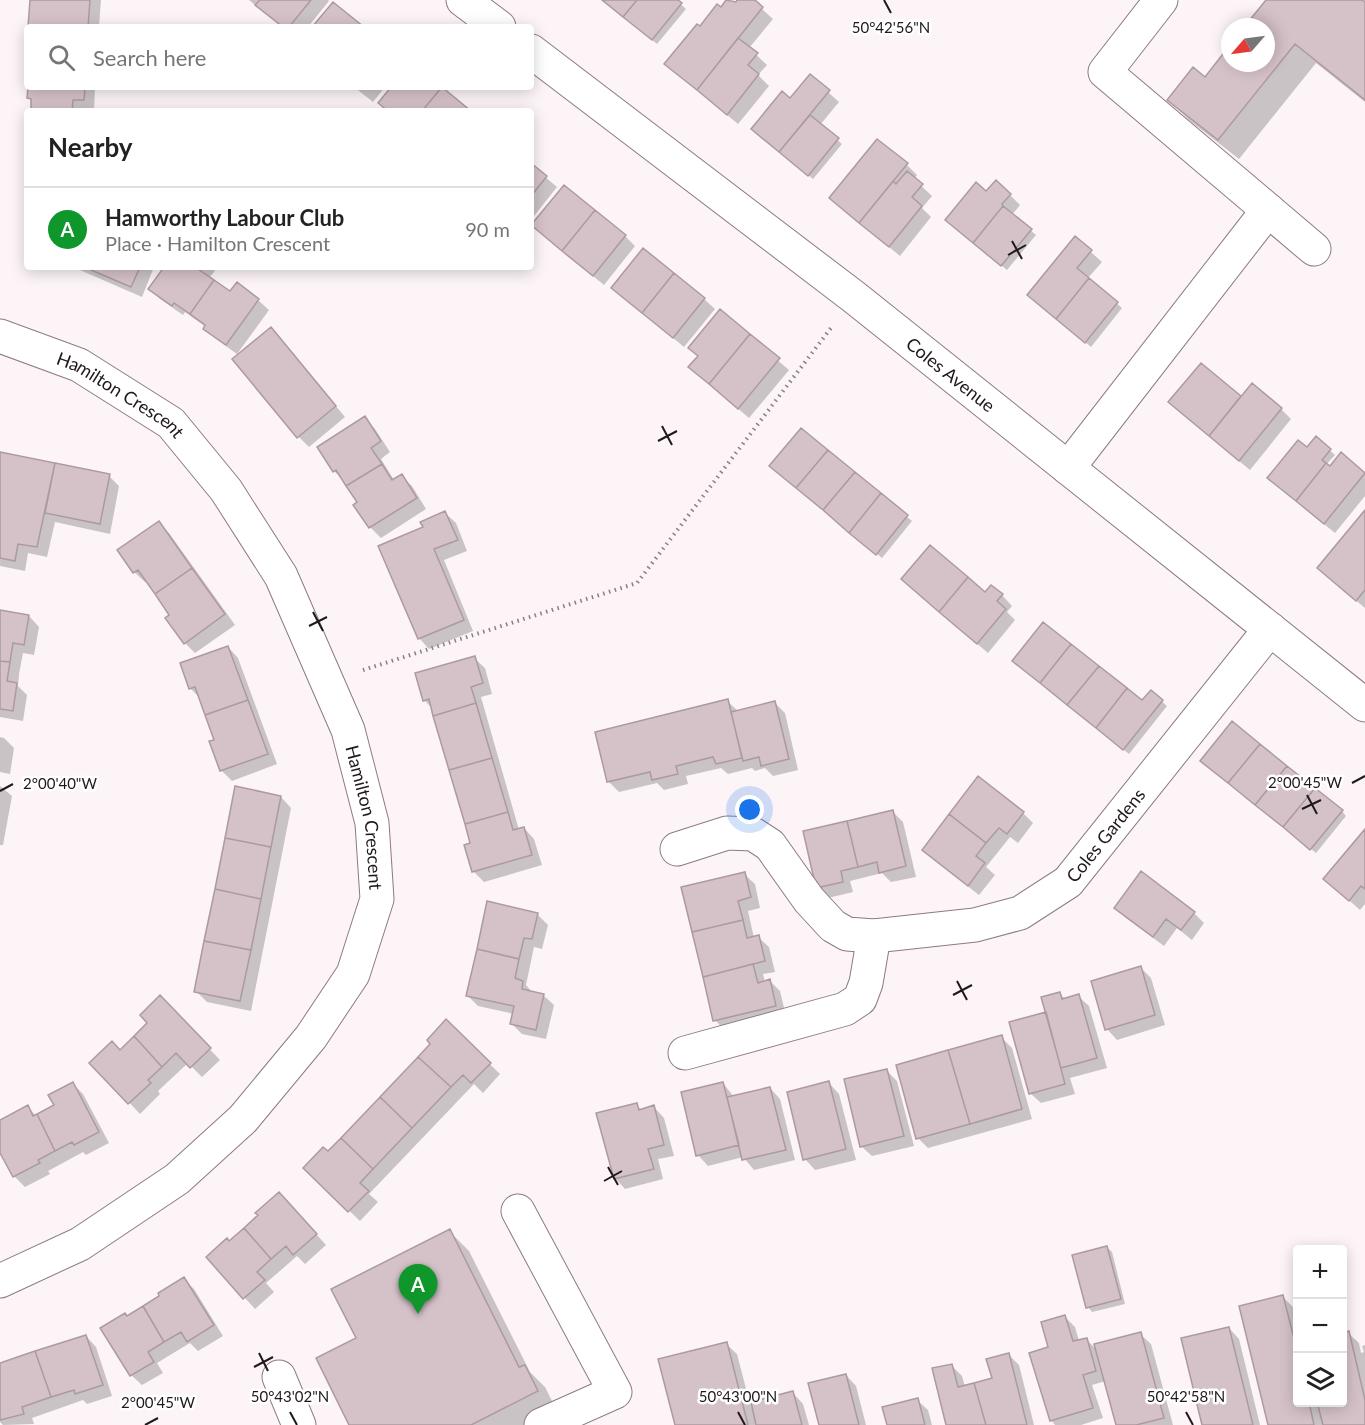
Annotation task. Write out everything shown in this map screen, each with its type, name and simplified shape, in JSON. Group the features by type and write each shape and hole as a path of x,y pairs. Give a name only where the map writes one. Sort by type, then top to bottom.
{"street":[{"path":"463,0 495,24"},
{"path":"1161,0 1105,72 1314,249"},
{"name":"Coles Avenue","path":"534,53 854,297 1365,705"},
{"path":"1068,468 1268,210"},
{"name":"Hamilton Crescent","path":"0,336 79,365 171,423 226,490 280,576 348,730 372,823 377,899 353,974 311,1037 243,1119 177,1179 80,1244 0,1281"},
{"name":"Coles Gardens","path":"677,849 727,833 753,834 770,845 809,900 833,926 847,934 874,936 975,925 1020,913 1068,882 1269,629"},
{"path":"685,1053 845,1009 860,999 866,983 874,936"},
{"path":"518,1211 615,1392 541,1425"},
{"path":"279,1377 299,1425"}],"path":[{"path":"328,682 637,583 854,297"}],"building":[{"path":"30,0 90,0 88,24 28,24"},
{"path":"260,0 311,0 291,24 279,24 255,5"},
{"path":"602,0 637,0 623,17"},
{"path":"637,0 678,0 682,3 652,40 623,17"},
{"path":"726,0 736,2 737,0 755,0 763,7 697,90 664,64 697,24 700,26 717,4 721,7"},
{"path":"1266,0 1362,0 1365,2 1365,100 1295,44 1275,69 1275,18 1251,18"},
{"path":"333,2 360,24 315,24"},
{"path":"738,38 758,53 748,65 759,74 727,115 697,90"},
{"path":"1221,57 1221,72 1273,72 1218,140 1167,100 1193,67 1205,77"},
{"path":"810,74 830,90 779,152 751,129 782,91 790,98"},
{"path":"28,90 85,90 84,100 73,100 72,108 31,108 31,99 27,98"},
{"path":"389,90 440,90 424,108 384,108 378,103"},
{"path":"440,90 446,90 467,108 424,108"},
{"path":"810,115 839,138 808,176 779,152"},
{"path":"877,139 908,163 859,223 829,198"},
{"path":"534,165 547,176 534,192"},
{"path":"907,171 923,184 912,197 922,206 889,247 859,223 893,181 896,184"},
{"path":"996,180 1011,194 973,243 945,220 976,182 986,191"},
{"path":"564,185 595,210 562,251 534,228 534,221"},
{"path":"1003,206 1032,229 1001,266 973,243"},
{"path":"595,210 626,235 593,276 562,251"},
{"path":"1075,236 1092,250 1077,268 1089,278 1056,319 1027,295"},
{"path":"643,248 674,273 642,313 611,288"},
{"path":"91,270 139,270 131,287"},
{"path":"162,270 199,270 214,280 190,314 174,303 172,306 148,289"},
{"path":"674,273 705,298 673,338 642,313"},
{"path":"1089,278 1118,302 1085,343 1056,319"},
{"path":"214,280 230,291 237,282 259,299 226,345 203,329 205,325 190,314"},
{"path":"720,309 750,334 709,384 688,367 698,356 688,348"},
{"path":"271,327 336,406 297,438 232,359"},
{"path":"750,334 780,358 738,409 709,384"},
{"path":"1201,363 1241,396 1209,436 1168,402"},
{"path":"1252,383 1282,408 1239,461 1209,436"},
{"path":"365,416 381,441 371,448 382,464 346,486 336,470 333,472 317,447"},
{"path":"801,428 828,450 796,488 769,466"},
{"path":"1316,436 1331,449 1322,460 1326,463 1296,501 1267,478 1298,440 1307,447"},
{"path":"828,450 855,472 823,510 796,488"},
{"path":"0,452 55,463 37,547 18,544 15,561 0,558"},
{"path":"1341,452 1365,473 1324,524 1296,501 1326,463 1330,466"},
{"path":"55,463 110,474 100,524 45,513"},
{"path":"382,464 392,480 402,474 417,498 369,528 353,505 357,502 346,486"},
{"path":"855,472 881,493 849,533 823,510"},
{"path":"881,493 908,515 876,555 849,533"},
{"path":"1365,510 1365,590 1356,601 1317,568"},
{"path":"445,511 458,540 434,549 464,620 418,639 378,546 423,527 420,522"},
{"path":"159,521 192,568 155,594 138,570 133,573 117,550"},
{"path":"930,545 968,577 939,612 901,579"},
{"path":"192,568 225,614 184,644 165,618 169,615 155,594"},
{"path":"968,577 985,592 991,585 1003,594 997,601 1006,609 977,644 939,612"},
{"path":"0,610 29,615 24,645 13,643 10,662 0,661"},
{"path":"1043,622 1071,644 1040,683 1012,661"},
{"path":"1071,644 1099,666 1067,705 1040,683"},
{"path":"228,646 248,700 205,715 195,687 189,689 180,663"},
{"path":"475,656 483,683 471,687 476,703 433,716 429,699 423,701 415,673"},
{"path":"0,661 10,662 7,681 17,683 13,711 0,709"},
{"path":"1099,666 1127,688 1096,728 1067,705"},
{"path":"1127,688 1142,700 1151,690 1163,700 1123,750 1096,728"},
{"path":"728,699 742,758 716,764 713,757 676,766 678,774 652,780 650,772 607,782 595,732"},
{"path":"248,700 268,754 220,771 209,741 214,740 205,715"},
{"path":"775,701 789,759 761,766 759,757 743,761 731,712"},
{"path":"476,703 492,758 449,770 433,716"},
{"path":"1232,721 1260,744 1228,783 1200,761"},
{"path":"1260,744 1287,766 1255,805 1228,783"},
{"path":"492,758 508,812 465,824 449,770"},
{"path":"1287,766 1315,788 1283,827 1255,805"},
{"path":"978,776 1024,812 1007,834 999,828 986,843 949,814"},
{"path":"235,786 281,796 271,847 225,838"},
{"path":"1315,788 1343,810 1310,850 1283,827"},
{"path":"893,810 906,866 879,873 877,862 858,867 847,821"},
{"path":"508,812 513,830 524,827 532,855 472,872 464,845 470,843 465,824"},
{"path":"949,814 986,843 976,856 985,863 968,886 922,850"},
{"path":"847,821 858,867 841,871 843,882 816,888 803,831"},
{"path":"1365,829 1365,889 1361,886 1349,901 1323,879"},
{"path":"225,838 271,847 261,899 215,889"},
{"path":"1141,871 1195,912 1181,930 1166,919 1153,937 1114,908"},
{"path":"745,872 751,897 738,901 743,920 692,932 681,887"},
{"path":"215,889 261,899 251,950 204,941"},
{"path":"487,901 538,913 532,939 524,938 519,959 477,949"},
{"path":"743,920 747,938 759,935 765,961 703,977 692,932"},
{"path":"204,941 251,950 240,1001 194,992"},
{"path":"477,949 519,959 515,978 523,981 522,989 544,994 536,1030 510,1024 514,1006 466,996"},
{"path":"753,964 758,983 770,979 776,1006 713,1021 703,977"},
{"path":"1141,966 1155,1015 1105,1030 1091,981"},
{"path":"1060,992 1062,999 1079,994 1097,1058 1061,1068 1041,997"},
{"path":"160,995 211,1048 190,1068 176,1053 162,1067 134,1036 147,1023 140,1015"},
{"path":"1046,1012 1065,1084 1029,1094 1009,1022"},
{"path":"446,1019 491,1063 471,1083 463,1075 451,1087 418,1057 430,1044 427,1040"},
{"path":"1002,1035 1022,1109 970,1124 948,1050"},
{"path":"134,1036 162,1067 148,1080 151,1083 128,1104 89,1063 112,1041 120,1050"},
{"path":"948,1050 970,1124 916,1139 896,1065"},
{"path":"418,1057 451,1087 412,1128 380,1097"},
{"path":"887,1069 904,1136 860,1147 844,1079"},
{"path":"829,1081 846,1149 803,1160 787,1092"},
{"path":"73,1082 99,1132 74,1145 72,1142 55,1151 37,1114 54,1105 48,1095"},
{"path":"723,1082 739,1145 696,1156 681,1092"},
{"path":"770,1087 786,1150 742,1160 727,1097"},
{"path":"380,1097 412,1128 373,1169 341,1138"},
{"path":"637,1103 639,1110 654,1105 664,1145 648,1149 654,1169 614,1179 596,1113"},
{"path":"28,1105 33,1116 37,1114 55,1151 38,1160 40,1163 13,1177 0,1153 0,1120"},
{"path":"341,1138 373,1169 360,1183 369,1191 348,1212 303,1168 323,1147 328,1151"},
{"path":"279,1192 317,1234 293,1255 286,1246 271,1259 244,1228 258,1215 255,1213"},
{"path":"244,1228 271,1259 257,1272 265,1280 243,1299 206,1257 227,1238 229,1241"},
{"path":"450,1229 519,1367 525,1365 538,1391 471,1425 349,1425 316,1358 356,1338 331,1289"},
{"path":"1107,1246 1121,1299 1086,1308 1072,1255"},
{"path":"184,1277 214,1325 187,1342 181,1332 164,1342 143,1306 159,1296 158,1293"},
{"path":"1283,1295 1293,1334 1293,1407 1310,1407 1314,1425 1268,1425 1239,1306"},
{"path":"143,1306 164,1342 148,1352 154,1362 130,1376 100,1328 125,1313 127,1316"},
{"path":"1065,1315 1073,1341 1087,1338 1096,1371 1083,1375 1093,1408 1050,1421 1029,1353 1048,1347 1041,1322"},
{"path":"1229,1327 1253,1425 1202,1425 1181,1338"},
{"path":"1349,1331 1365,1400 1365,1425 1323,1425 1318,1407 1347,1407 1347,1332"},
{"path":"1141,1332 1164,1418 1136,1425 1116,1425 1094,1344"},
{"path":"86,1335 103,1385 75,1394 74,1390 51,1397 35,1351"},
{"path":"727,1342 748,1425 675,1425 658,1359"},
{"path":"35,1351 51,1397 22,1407 24,1414 0,1420 0,1363"},
{"path":"1009,1353 1027,1425 986,1425 974,1383 992,1378 986,1359"},
{"path":"952,1364 958,1387 974,1383 986,1425 946,1425 932,1368"},
{"path":"846,1374 859,1425 819,1425 808,1383"},
{"path":"793,1391 802,1425 756,1425 751,1402"},
{"path":"918,1398 925,1425 887,1425 882,1407"}],"place":[{"name":"Hamworthy Labour Club","path":"418,1314"}]}
